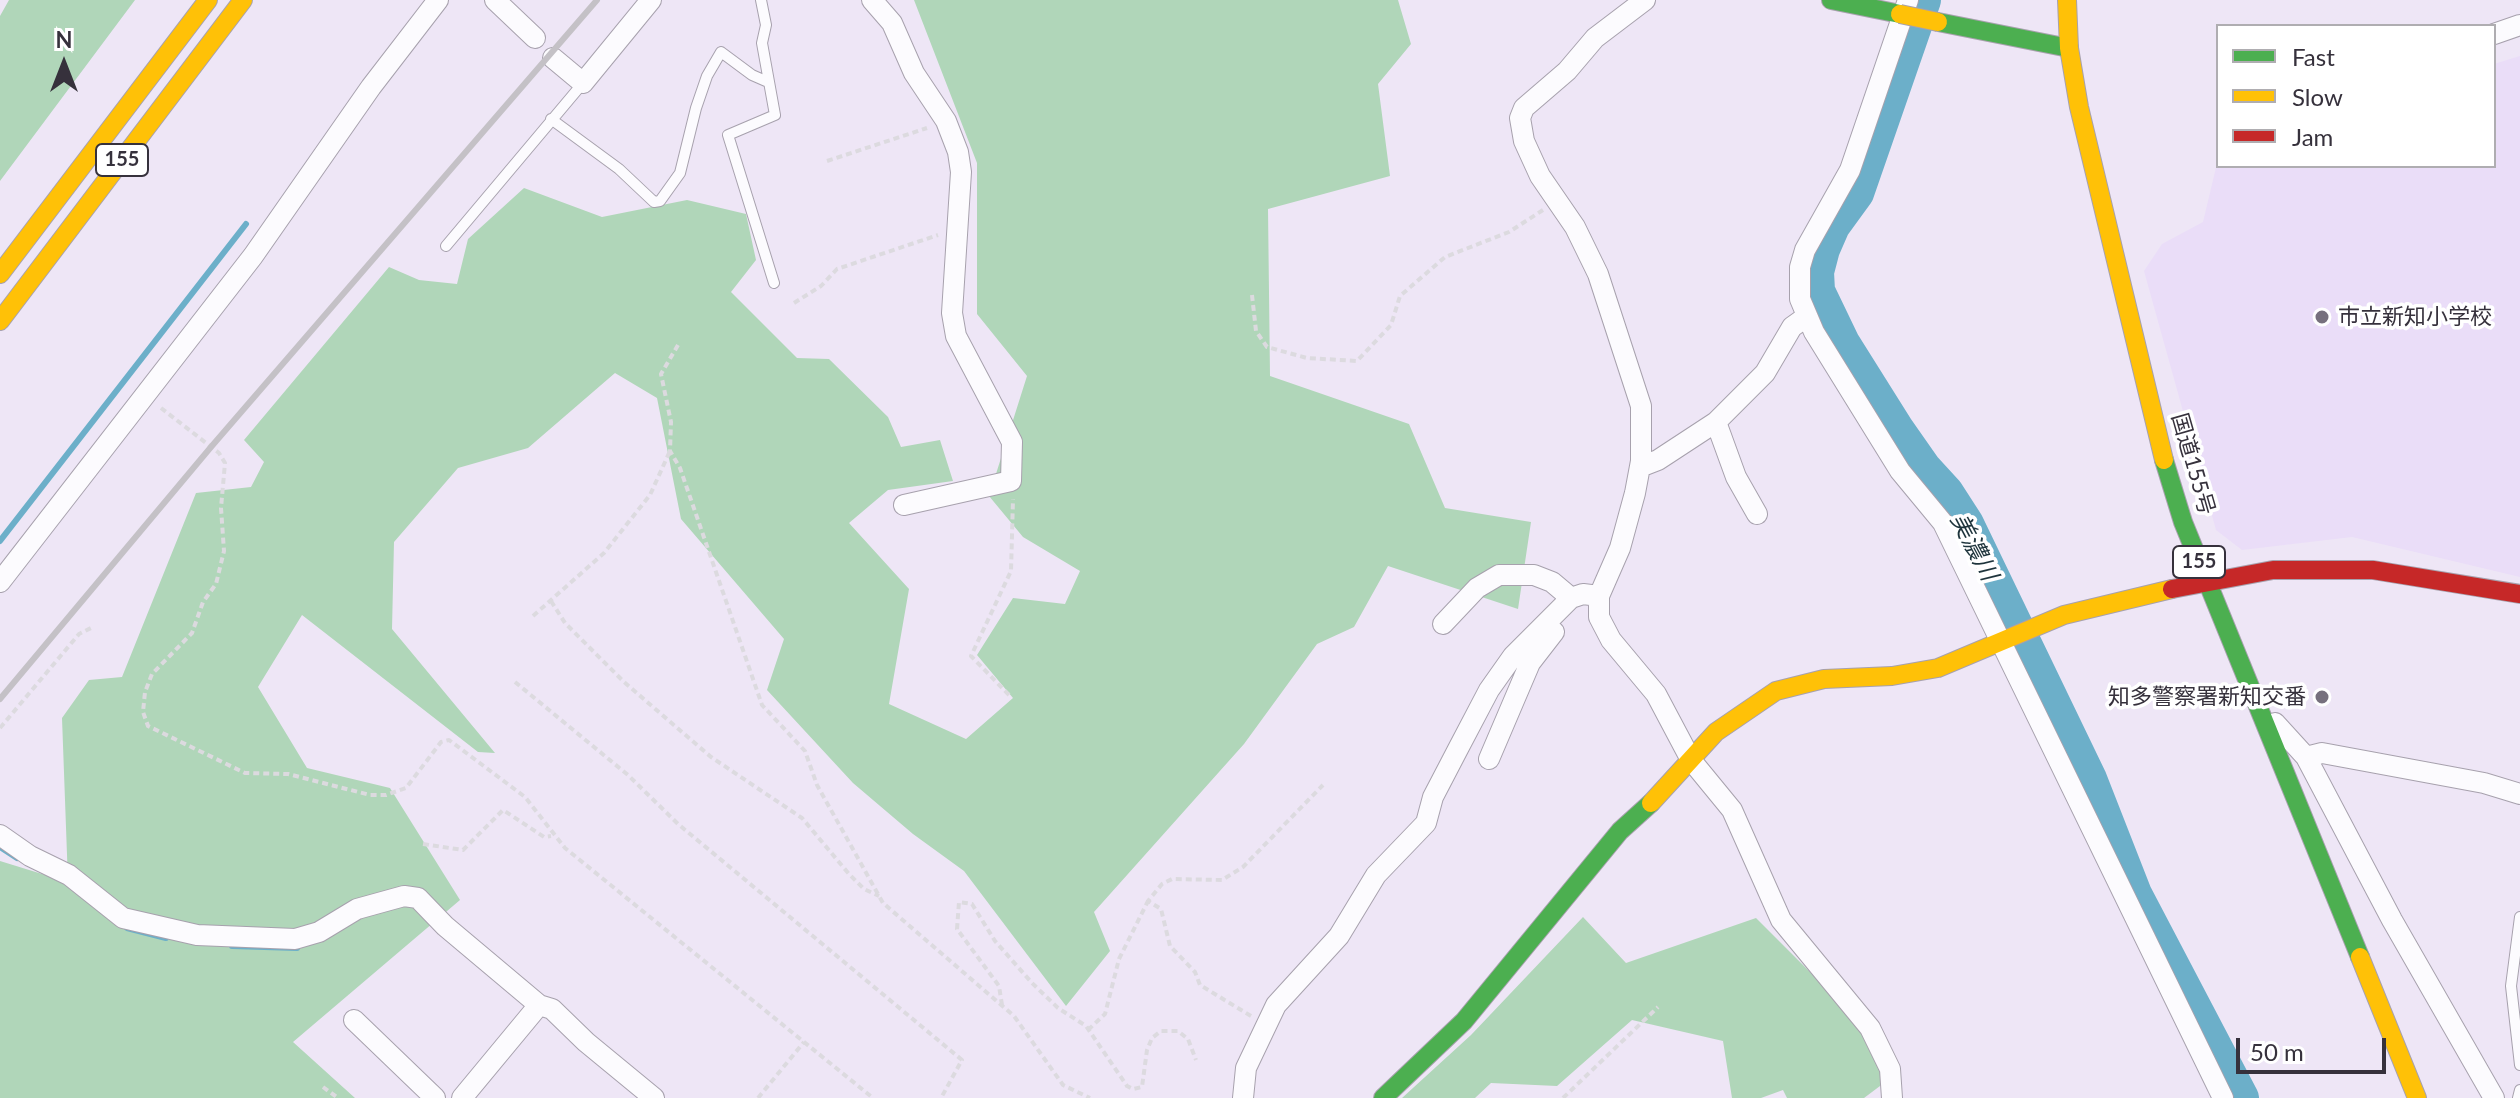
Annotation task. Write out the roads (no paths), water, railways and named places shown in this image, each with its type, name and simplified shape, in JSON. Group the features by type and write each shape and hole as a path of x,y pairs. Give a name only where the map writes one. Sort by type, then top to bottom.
{"main road":[{"name":"155","path":"0,274 208,0"},
{"name":"155","path":"0,321 243,0"},
{"path":"1831,0 1903,10 1938,22 2069,48"},
{"name":"国道155号","path":"2067,0 2069,48 2079,107 2163,458 2183,522 2251,696 2417,1098"},
{"path":"1383,1098 1464,1021 1620,831 1742,711 1776,691 1824,679 1892,676 1938,668 2064,615 2207,581 2273,570 2373,570 2520,594"}],"street":[{"path":"0,582 253,256 371,87 438,0"},
{"path":"495,0 535,38"},
{"path":"553,58 583,83 651,0"},
{"path":"872,0 892,23 914,73 946,121 961,172 952,313 956,336 1012,442 1011,481 904,505"},
{"path":"1645,0 1595,38 1567,71 1524,108 1520,118 1524,141 1540,176 1575,227 1598,274 1641,406 1640,467 1620,548 1598,602 1611,640 1656,694 1691,760 1732,810 1781,920 1870,1028 1890,1069 1892,1098"},
{"path":"1903,10 1850,170 1805,250 1799,284 1806,317 1900,471 1943,523 2223,1098"},
{"path":"2496,33 2520,25"},
{"path":"1640,467 1658,460 1716,422 1765,373 1792,327 1806,317"},
{"path":"1716,422 1736,477 1757,514"},
{"path":"1443,624 1477,588 1499,575 1534,575 1552,582 1571,598"},
{"path":"1243,1098 1246,1068 1265,1026 1294,982 1339,936 1368,885 1426,823 1433,797 1489,690 1513,656 1571,598 1583,594 1598,602"},
{"path":"1489,759 1517,689 1544,642 1585,606 1598,602"},
{"path":"2251,696 2306,757 2392,920 2494,1098"},
{"path":"2306,757 2322,753 2352,758 2484,783 2520,794"},
{"path":"0,835 30,856 69,875 123,918 197,935 295,939 319,932 357,909 390,898 418,898 445,926 539,1005 552,1009 586,1042 654,1098"},
{"path":"462,1098 539,1005"},
{"path":"354,1020 435,1098"}],"lane":[{"path":"761,0 768,82 775,115 728,135 774,283"},
{"path":"551,119 619,169 654,202 660,201 680,173 696,108 707,76 721,52 752,75 768,82"},
{"path":"446,246 583,83"},
{"path":"2520,917 2511,986 2518,1026 2520,1065"},
{"path":"2518,1098 2520,1090"}],"waterway":[{"name":"美濃川","path":"1923,0 1856,193 1832,226 1822,249 1816,272 1817,291 1842,343 1896,429 1966,524 2089,779 2134,894 2241,1098"},
{"path":"0,541 246,224"},
{"path":"0,847 17,858"},
{"path":"127,928 166,938"},
{"path":"232,946 297,948"}],"railway":[{"path":"0,699 211,447 597,0"}],"place":[{"name":"市立新知小学校","path":"2322,317"},
{"name":"知多警察署新知交番","path":"2322,697"}]}
